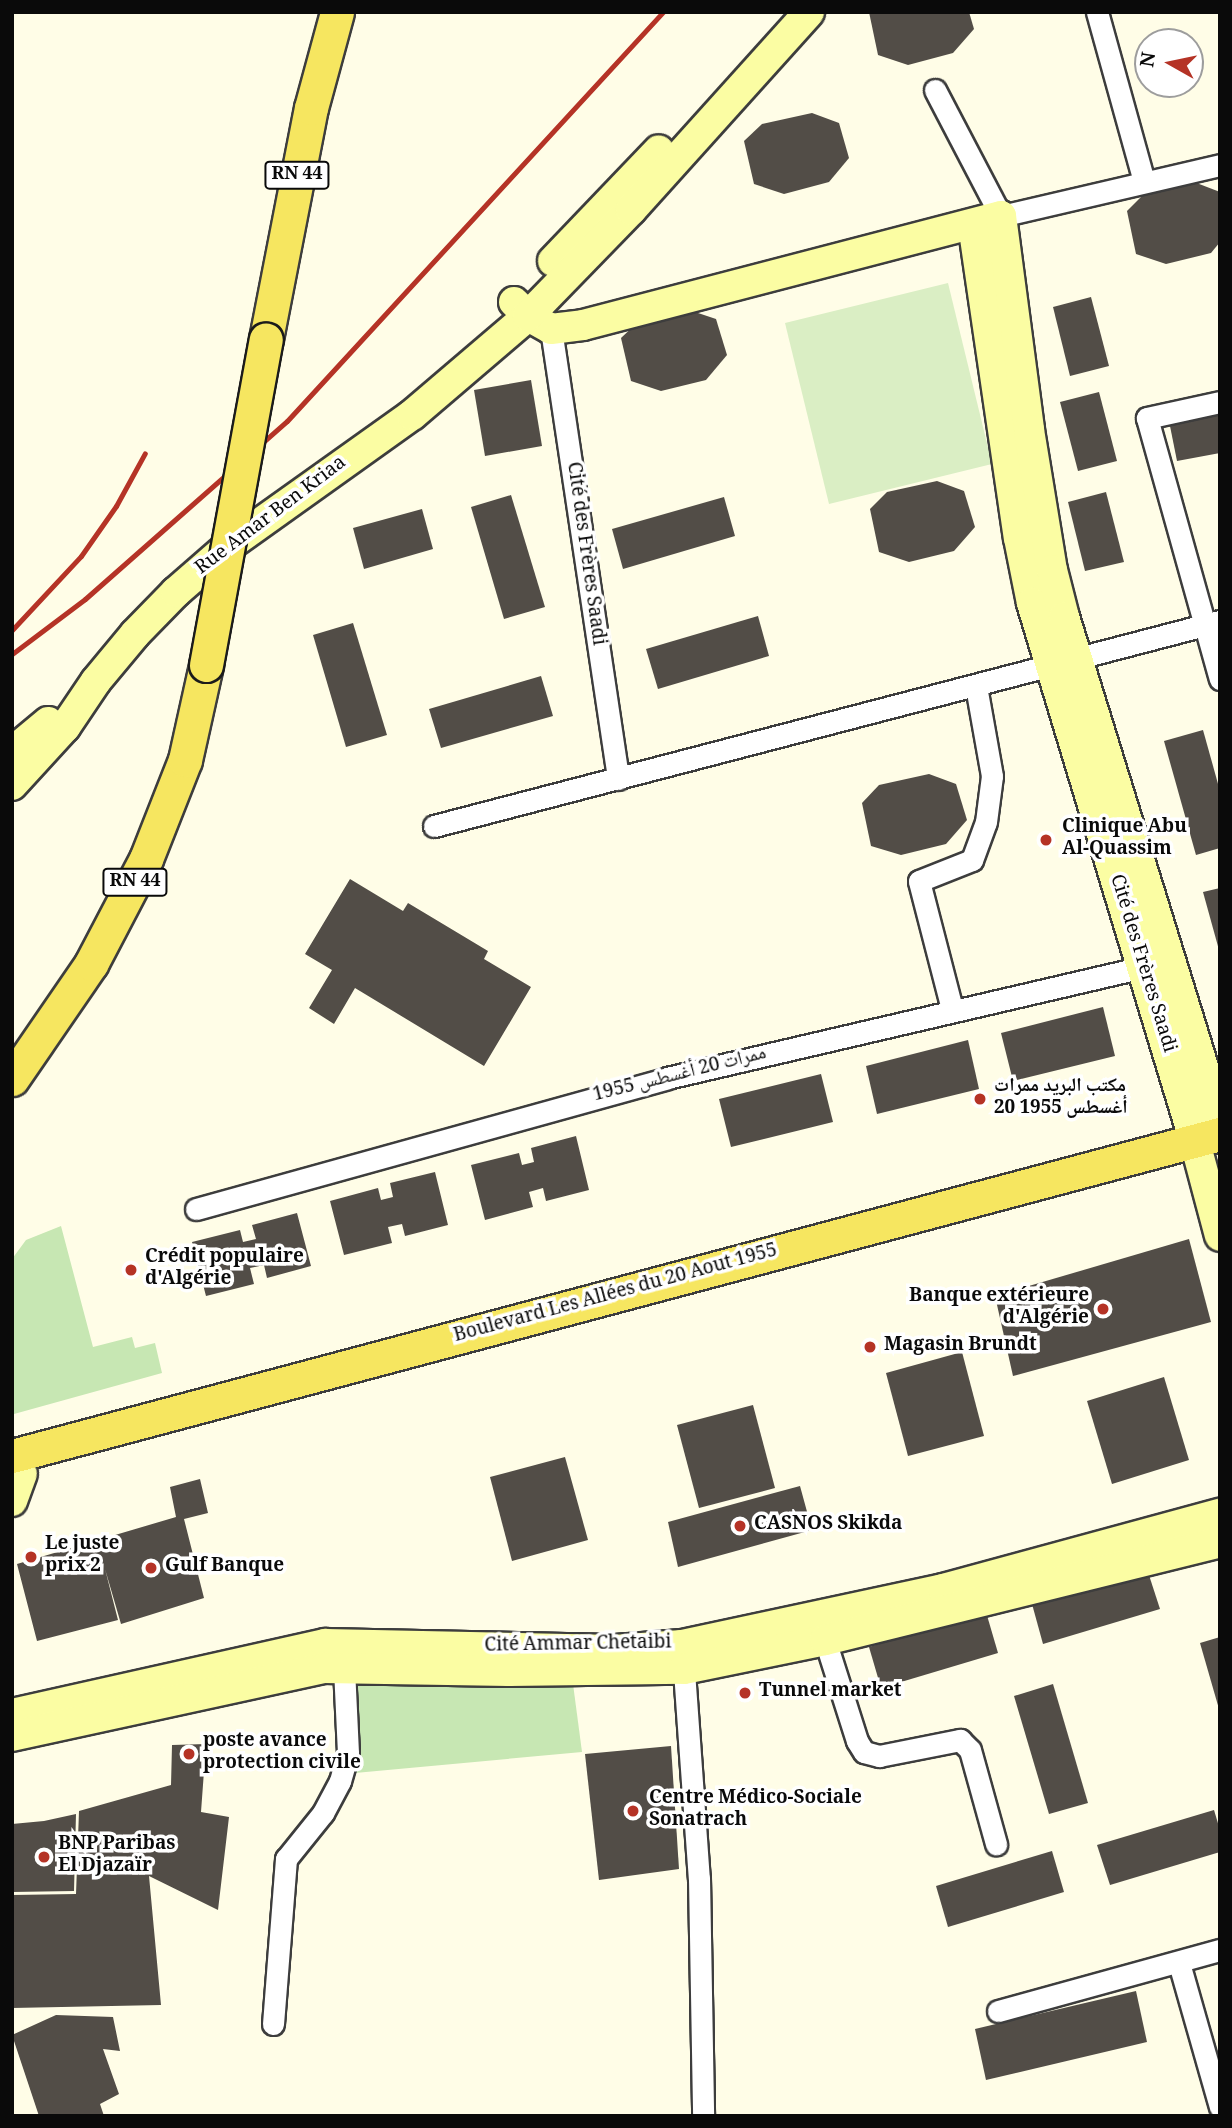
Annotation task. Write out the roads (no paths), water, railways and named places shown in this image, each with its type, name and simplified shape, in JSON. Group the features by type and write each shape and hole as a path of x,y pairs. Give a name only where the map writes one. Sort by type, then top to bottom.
{"main road":[{"name":"RN 44","path":"13,1079 91,964 146,859 184,760 206,665 311,108 337,12"},
{"path":"531,316 783,12"},
{"path":"531,316 631,210 809,12"},
{"path":"531,316 605,320 987,220"},
{"name":"Cité des Frères Saadi","path":"987,220 1027,416 1050,559 1063,617 1065,662 1211,1143 1220,1236"},
{"name":"Rue Amar Ben Kriaa","path":"12,785 65,727 96,681 135,634 204,568 231,544 365,447 406,404 531,316"},
{"name":"Rue Amar Ben Kriaa","path":"12,752 96,681"},
{"name":"Boulevard Les Allées du 20 Aout 1955","path":"16,1468 1211,1143"},
{"name":"Cité Ammar Chetaibi","path":"12,1736 325,1644 615,1650 683,1657 1220,1514"},
{"name":"Cité Ammar Chetaibi","path":"12,1714 324,1668 509,1671 683,1657 825,1640 1220,1542"}],"street":[{"path":"1097,12 1144,183"},
{"name":"Cité des Frères Saadi","path":"936,90 987,220"},
{"path":"987,220 1220,165"},
{"name":"Cité des Frères Saadi","path":"531,316 618,779"},
{"path":"1220,402 1147,418 1212,623 1220,680"},
{"path":"434,826 1212,623"},
{"path":"952,1009 919,881 972,860 986,822 992,776 976,686"},
{"name":"ممرات 20 أغسطس 1955","path":"196,1209 667,1078 952,1009 1155,964"},
{"path":"825,1640 857,1741 864,1752 878,1756 960,1740 970,1750 996,1844"},
{"path":"683,1657 699,1878 703,2116"},
{"path":"273,2024 286,1859 323,1813 340,1781 348,1753 344,1667"},
{"path":"998,2011 1220,1950"},
{"path":"1179,1963 1220,2107"}],"railway":[{"path":"12,654 85,599 287,421 663,12"},
{"path":"12,630 81,556 116,506 145,453"}],"place":[{"name":"Clinique Abu Al-Quassim","path":"1046,840"},
{"name":"مكتب البريد ممرات 20 أغسطس 1955","path":"980,1099"},
{"name":"Crédit populaire d'Algérie","path":"131,1270"},
{"name":"Banque extérieure d'Algérie","path":"1103,1309"},
{"name":"Magasin Brundt","path":"870,1347"},
{"name":"CASNOS Skikda","path":"740,1526"},
{"name":"Le juste prix 2","path":"31,1557"},
{"name":"Gulf Banque","path":"151,1568"},
{"name":"Tunnel market","path":"745,1693"},
{"name":"poste avance protection civile","path":"189,1754"},
{"name":"Centre Médico-Sociale Sonatrach","path":"633,1811"},
{"name":"BNP Paribas El Djazaïr","path":"44,1857"}]}
